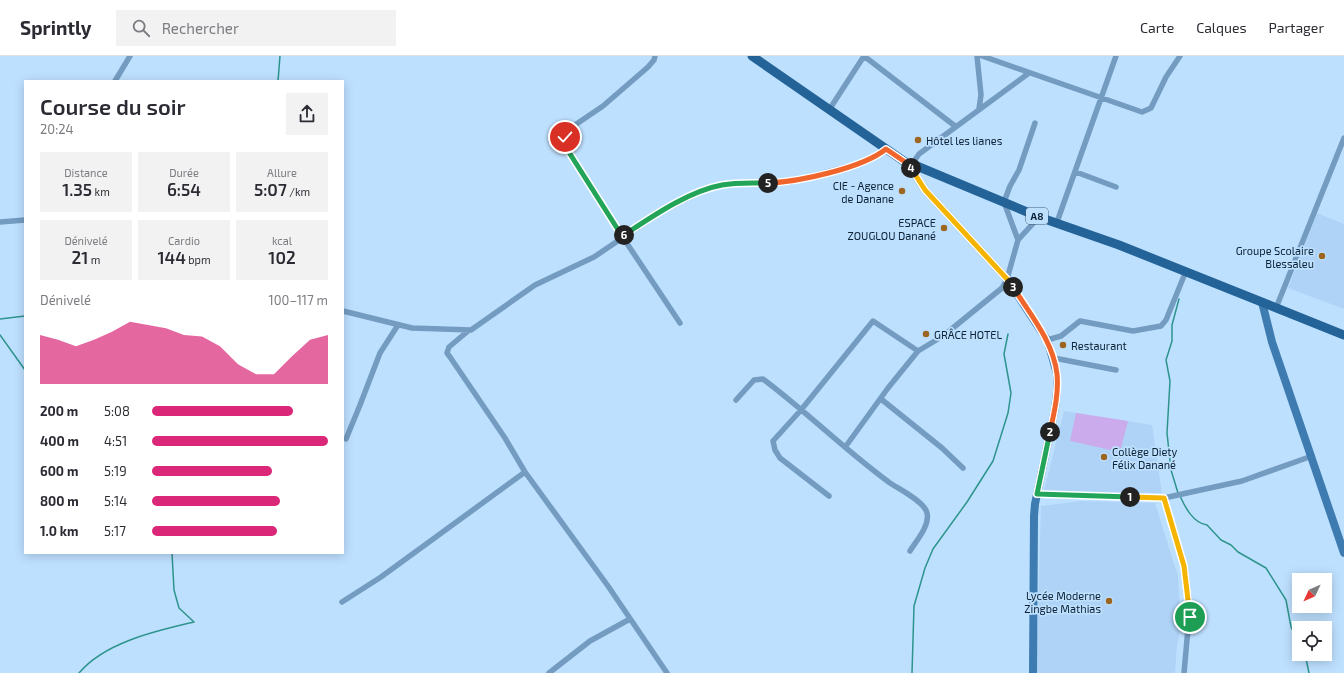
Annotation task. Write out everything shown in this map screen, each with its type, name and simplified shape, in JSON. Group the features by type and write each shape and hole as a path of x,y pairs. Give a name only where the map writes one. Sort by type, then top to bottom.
{"main road":[{"name":"A8","path":"752,56 910,164 1039,217 1057,222 1186,271 1344,335"}],"street":[{"path":"116,80 130,56"},
{"path":"656,56 648,67 602,106 572,127 567,132 564,141 622,236 680,323"},
{"path":"829,110 864,56 955,126"},
{"path":"977,56 981,95 979,109"},
{"path":"982,56 1101,99 1142,112 1148,111 1151,108 1166,77 1180,56"},
{"path":"1057,222 1116,56"},
{"path":"1030,73 955,126 919,154 910,164 925,190 1007,279 1047,340 1054,358 1057,374 1055,408 1035,504 1032,549 1033,673"},
{"path":"1018,240 1004,202 1010,186 1019,170 1035,124"},
{"path":"1276,308 1344,138"},
{"path":"667,673 563,523 525,472 505,438 447,353 449,348 468,331 480,325 535,285 599,254 622,236 665,209 715,186 790,182 865,162 886,149"},
{"path":"1076,172 1116,187"},
{"path":"846,446 918,351 943,336 1002,288 1007,279 1018,240 1039,217"},
{"path":"0,222 24,220"},
{"path":"1047,340 1061,336 1080,321 1133,332 1161,326 1166,320 1186,271"},
{"path":"1262,302 1272,342 1344,553"},
{"path":"344,311 398,325 423,329 468,331"},
{"path":"829,496 780,458 775,450 773,441 801,410 873,321 918,351"},
{"path":"346,439 380,353 398,325"},
{"path":"1054,358 1116,370"},
{"path":"736,400 754,380 760,378 774,387 890,482 918,502 926,510 928,518 910,551"},
{"path":"881,399 942,448 963,468"},
{"path":"1037,494 1164,498 1242,481 1312,456"},
{"path":"342,602 381,577 525,472"},
{"path":"1164,498 1182,556 1187,580 1190,617 1184,654 1184,673"},
{"path":"549,673 590,641 630,619"}],"shaded area":[{"name":"Groupe Scolaire Blessaleu","path":"1317,213 1344,224 1344,309 1288,288"},
{"name":"Collège Diety Félix Danané","path":"1064,411 1152,425 1162,493 1060,493 1044,490"},
{"path":"1076,413 1128,421 1120,452 1070,441"},
{"name":"Lycée Moderne Zingbe Mathias","path":"1082,501 1155,503 1178,576 1181,627 1177,645 1175,673 1036,673 1041,506"}],"waterway":[{"path":"278,80 280,56"},
{"path":"1178,493 1171,470 1167,433 1170,381 1166,360 1172,341 1172,325 1179,299"},
{"path":"0,319 24,316"},
{"path":"912,673 914,606 925,568 933,549 967,502 993,461 1008,413 1011,393 1004,354 1008,334"},
{"path":"0,335 24,369"},
{"path":"1180,496 1194,518 1202,524 1207,525 1221,540 1231,545 1238,552 1266,568 1286,600 1292,629"},
{"path":"79,673 90,662 103,653 132,639 194,622 179,608 174,590 172,554"},
{"path":"1306,661 1309,673"}],"place":[{"name":"Hôtel les lianes","path":"918,140"},
{"name":"CIE - Agence de Danane","path":"902,191"},
{"name":"ESPACE ZOUGLOU Danané","path":"944,228"},
{"name":"Groupe Scolaire Blessaleu","path":"1322,256"},
{"name":"GRÂCE HOTEL","path":"926,334"},
{"name":"Restaurant","path":"1063,345"},
{"name":"Collège Diety Félix Danané","path":"1104,457"},
{"name":"Lycée Moderne Zingbe Mathias","path":"1109,601"}],"route":[{"path":"565,137 565,146 622,236 665,209 715,186 724,184 790,182 856,166 874,158 886,149 908,164 925,190 1007,279 1047,340 1054,358 1057,374 1057,392 1037,494 1058,496 1164,498 1182,556 1187,580 1190,617"}]}
